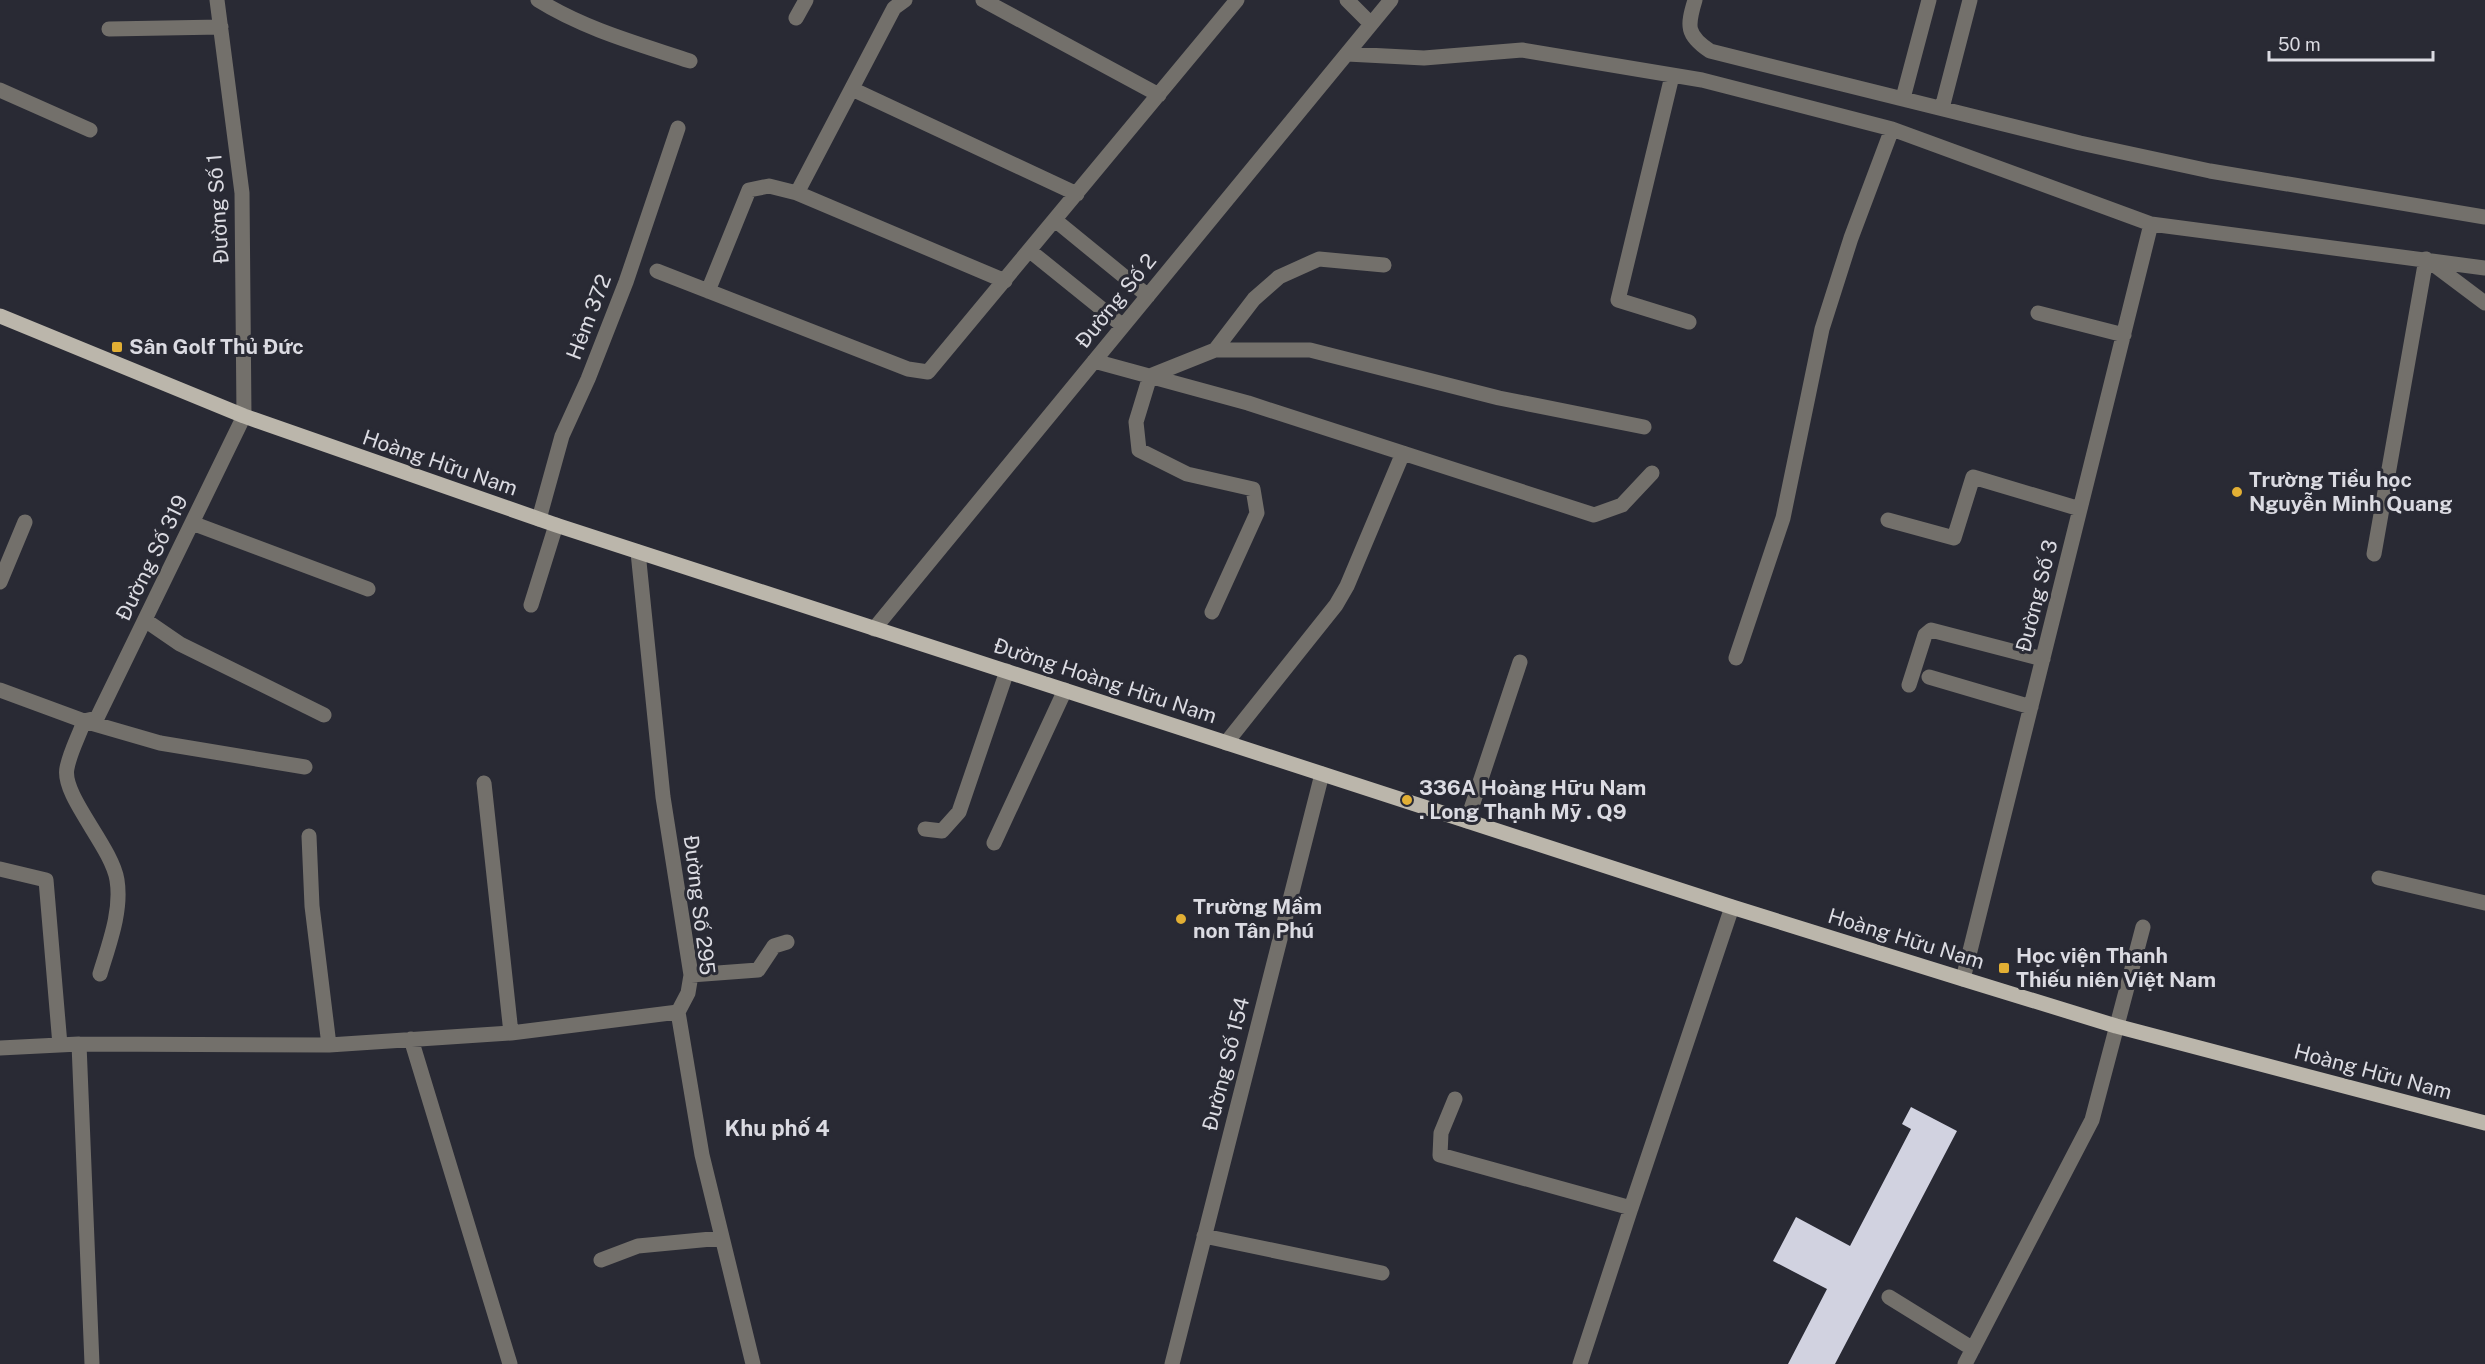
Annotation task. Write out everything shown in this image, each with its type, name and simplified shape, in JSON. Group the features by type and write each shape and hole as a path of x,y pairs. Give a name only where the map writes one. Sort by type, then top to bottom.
{"main road":[{"name":"Hoàng Hữu Nam","path":"0,316 244,416 538,519 874,628"},
{"name":"Đường Hoàng Hữu Nam","path":"874,628 1322,774"},
{"name":"Hoàng Hữu Nam","path":"1322,774 1732,907 2116,1026 2485,1123"}],"street":[{"name":"Đường Số 1","path":"217,0 242,194 245,327 244,416"},
{"path":"538,0 554,10 622,39 690,61"},
{"path":"796,18 806,0"},
{"path":"797,193 894,8 905,0"},
{"path":"983,0 1159,95"},
{"path":"657,271 923,373 928,372 1237,0"},
{"path":"1347,0 1371,24"},
{"name":"Đường Số 2","path":"874,628 1391,0"},
{"path":"1695,0 1688,23 1695,41 1710,51 2080,143 2210,171 2485,217"},
{"path":"1903,98 1929,0"},
{"path":"1942,108 1970,0"},
{"path":"109,29 221,27"},
{"path":"1347,54 1424,58 1522,50 1702,80 1892,129 2151,224 2485,268"},
{"path":"1672,76 1618,300 1689,322"},
{"path":"852,89 1077,194"},
{"path":"0,90 90,130"},
{"name":"Hẻm 372","path":"538,519 562,436 588,379 626,282 678,128"},
{"path":"1736,658 1783,518 1822,329 1851,238 1892,129"},
{"path":"708,291 749,190 769,186 797,193 1005,281"},
{"path":"1055,220 1148,296"},
{"name":"Đường Số 3","path":"1963,979 2151,224"},
{"path":"1030,250 1123,326"},
{"path":"1215,350 1254,299 1279,277 1319,259 1384,265"},
{"path":"2427,259 2485,303"},
{"path":"2374,554 2427,259"},
{"path":"2038,313 2124,335"},
{"path":"1150,376 1215,350 1310,350 1499,398 1644,427"},
{"path":"1094,361 1248,403 1594,515 1622,505 1652,473"},
{"path":"1150,376 1136,422 1139,450 1187,474 1253,489 1257,513 1212,612"},
{"name":"Đường Số 319","path":"100,974 116,920 117,879 104,844 75,800 66,770 91,719 145,621 244,416"},
{"path":"1226,743 1336,605 1347,586 1403,453"},
{"path":"1888,520 1954,538 1973,477 2080,509"},
{"path":"0,582 25,522"},
{"path":"192,523 368,589"},
{"path":"531,604 556,525"},
{"name":"Đường Số 295","path":"638,552 663,797 692,975 688,993 678,1012"},
{"path":"145,621 180,644 324,715"},
{"path":"1910,685 1925,635 1931,630 2043,659"},
{"path":"1467,821 1520,662"},
{"path":"925,829 942,831 959,812 1007,671"},
{"path":"1929,677 2031,707"},
{"path":"0,690 160,742 305,767"},
{"path":"994,843 1065,690"},
{"name":"Đường Số 154","path":"1172,1364 1322,774"},
{"path":"484,783 511,1033"},
{"path":"309,836 312,906 329,1045"},
{"path":"0,869 46,880 60,1045"},
{"path":"2379,878 2485,903"},
{"path":"1580,1364 1732,907"},
{"path":"1965,1364 2092,1120 2143,927"},
{"path":"692,975 758,970 774,946 787,942"},
{"path":"0,1047 79,1044 329,1045 511,1033 678,1012 702,1155 753,1364"},
{"path":"411,1039 510,1364"},
{"path":"79,1044 92,1364"},
{"path":"1455,1099 1441,1133 1440,1155 1631,1208"},
{"path":"1204,1236 1382,1273"},
{"path":"601,1260 639,1246 722,1238"},
{"path":"1889,1297 1973,1349"}],"building":[{"path":"1911,1107 1957,1131 1835,1364 1788,1364 1827,1289 1773,1261 1796,1217 1850,1246 1911,1129 1902,1124"}],"place":[{"name":"Sân Golf Thủ Đức","path":"117,347"},
{"name":"Trường Tiểu học Nguyễn Minh Quang","path":"2237,492"},
{"name":"336A Hoàng Hữu Nam . Long Thạnh Mỹ . Q9","path":"1407,800"},
{"name":"Trường Mầm non Tân Phú","path":"1181,919"},
{"name":"Học viện Thanh Thiếu niên Việt Nam","path":"2004,968"}],"district":[{"name":"Khu phố 4","path":"777,1128"}]}
